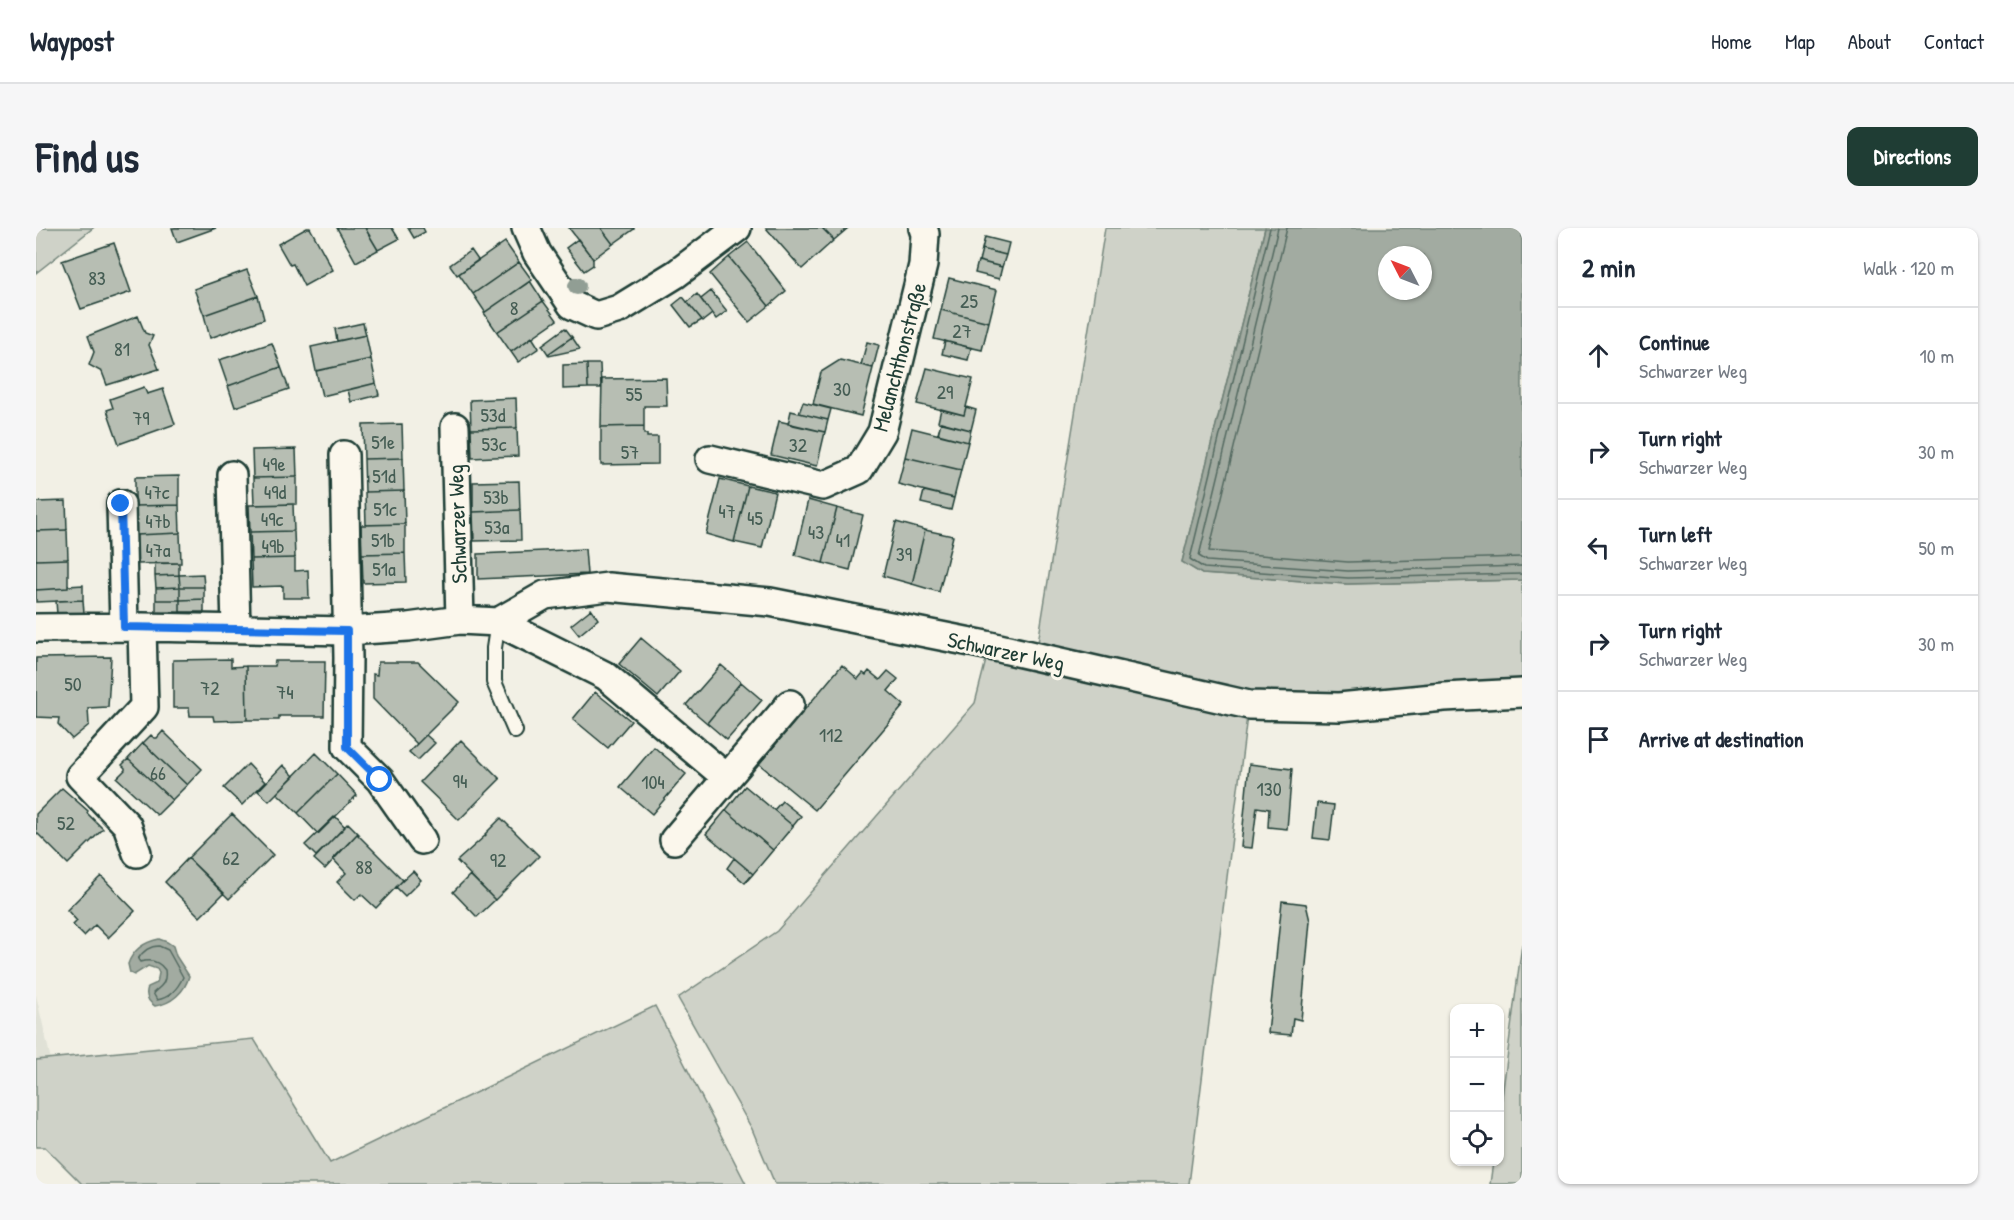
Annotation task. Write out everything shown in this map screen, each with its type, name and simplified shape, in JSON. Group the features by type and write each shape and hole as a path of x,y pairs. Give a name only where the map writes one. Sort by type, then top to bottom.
{"street":[{"path":"526,228 537,253 572,305 596,316 619,309 676,274 737,228"},
{"name":"Melanchthonstraße","path":"710,459 823,486 858,470 882,432 923,265 925,234 922,228"},
{"name":"Schwarzer Weg","path":"455,427 460,620"},
{"path":"344,455 347,747 380,780 422,840"},
{"path":"232,475 236,628"},
{"path":"121,504 133,627 144,707 80,776 127,825 137,853"},
{"name":"Schwarzer Weg","path":"498,622 545,595 608,586 770,602 986,645 1249,705 1340,707 1443,697 1522,693"},
{"path":"36,628 133,627 347,631 408,627 460,620 498,622 606,676 728,778"},
{"path":"674,840 790,704"}],"lane":[{"path":"498,622 494,648 494,682 515,731"}],"shaded area":[{"path":"36,228 93,228 36,273"},
{"path":"1105,228 1265,228 1182,562 1202,574 1347,584 1522,580 1522,679 1322,696 1253,693 1038,643"},
{"path":"986,660 1247,716 1189,1184 775,1184 752,1129 678,998 777,931 975,703"},
{"path":"1522,944 1522,1184 1490,1184 1492,1166 1504,1166 1504,1081"},
{"path":"36,995 51,1060 36,1060"},
{"path":"655,1006 746,1184 82,1184 45,1147 36,1147 36,1060 254,1039 330,1163"}],"water":[{"path":"1265,228 1522,228 1522,580 1347,584 1202,574 1182,562"},
{"path":"159,939 173,946 176,956 189,976 184,987 176,996 166,1003 155,1006 148,1000 147,993 148,987 157,983 159,973 157,969 148,966 134,975 130,973 128,964 140,947"}],"building":[{"path":"172,228 216,228 177,242"},
{"path":"310,228 333,270 304,286 293,264 290,265 278,244"},
{"path":"337,228 365,228 378,250 356,262"},
{"path":"365,228 392,228 399,239 378,250"},
{"path":"408,228 423,228 425,232 414,238"},
{"path":"569,228 601,228 613,244 593,259"},
{"path":"601,228 634,228 634,229 613,244"},
{"path":"766,228 822,228 834,240 802,269"},
{"path":"822,228 848,228 834,240"},
{"path":"985,237 1009,243 1006,255 982,249"},
{"path":"578,239 593,259 593,265 584,271 566,248"},
{"path":"505,242 519,262 473,294 459,274"},
{"path":"748,242 786,291 769,306 729,257"},
{"path":"114,243 131,292 81,309 62,261"},
{"path":"982,249 1006,255 1002,267 979,261"},
{"path":"471,250 478,260 457,275 450,265"},
{"path":"729,257 769,306 749,322 710,274"},
{"path":"978,261 1002,267 999,279 975,273"},
{"path":"519,262 532,280 485,312 473,294"},
{"path":"247,270 258,296 204,315 194,289"},
{"path":"949,278 997,290 989,322 941,310"},
{"path":"530,281 543,301 497,332 484,313"},
{"path":"711,291 727,311 716,319 701,299"},
{"path":"697,294 712,314 703,321 687,302"},
{"path":"258,296 264,319 210,338 204,315"},
{"path":"683,297 702,320 690,327 673,305"},
{"path":"543,301 557,320 511,352 497,332"},
{"path":"941,310 989,322 982,350 934,339"},
{"path":"138,316 145,333 153,336 149,345 159,369 107,385 102,372 89,365 94,352 88,336"},
{"path":"363,323 366,335 337,341 335,329"},
{"path":"565,328 572,337 548,354 542,345"},
{"path":"366,335 371,359 316,371 311,347"},
{"path":"532,337 539,348 518,362 511,352"},
{"path":"572,337 580,349 549,356 548,354"},
{"path":"945,341 971,348 968,360 942,354"},
{"path":"867,342 879,345 873,368 861,365"},
{"path":"272,343 281,367 228,386 219,360"},
{"path":"371,359 376,383 322,396 316,371"},
{"path":"840,360 873,368 861,416 813,404 821,372"},
{"path":"587,364 600,364 601,388 588,388"},
{"path":"587,364 588,388 563,389 563,365"},
{"path":"281,367 289,389 235,407 228,386"},
{"path":"927,368 973,379 964,415 917,404"},
{"path":"666,378 667,406 644,406 644,426 601,427 602,379"},
{"path":"376,383 379,395 351,402 348,390"},
{"path":"144,387 147,394 163,389 175,424 119,444 107,410 113,408 110,399"},
{"path":"516,398 517,428 471,429 470,400"},
{"path":"803,402 831,409 828,420 799,413"},
{"path":"966,407 976,410 971,430 938,422 941,409 964,415"},
{"path":"791,411 828,420 825,432 788,424"},
{"path":"779,421 825,432 817,466 771,455"},
{"path":"941,422 971,430 968,442 938,434"},
{"path":"402,424 403,458 364,459 363,425"},
{"path":"644,426 644,434 647,434 647,437 658,437 658,464 601,465 601,427"},
{"path":"517,428 518,456 472,458 471,429"},
{"path":"912,428 968,442 961,470 905,457"},
{"path":"296,449 297,477 253,478 252,450"},
{"path":"905,457 961,470 954,498 898,484"},
{"path":"403,458 404,491 365,492 364,459"},
{"path":"179,476 179,505 135,506 135,477"},
{"path":"297,477 297,504 254,505 253,478"},
{"path":"720,479 748,486 734,542 706,534"},
{"path":"519,481 520,510 473,512 473,482"},
{"path":"748,486 775,492 762,548 734,542"},
{"path":"404,491 405,524 366,525 365,492"},
{"path":"924,491 954,498 951,510 921,503"},
{"path":"808,500 837,508 823,563 795,555"},
{"path":"66,501 67,530 36,531 36,502"},
{"path":"293,504 294,531 250,532 249,505"},
{"path":"179,505 180,533 136,535 135,506"},
{"path":"837,508 863,515 850,570 823,563"},
{"path":"520,510 521,540 474,541 473,512"},
{"path":"896,522 925,530 912,584 883,576"},
{"path":"405,524 405,553 362,554 361,525"},
{"path":"67,530 68,559 36,560 36,531"},
{"path":"925,530 953,536 939,592 912,584"},
{"path":"294,531 295,558 251,559 250,532"},
{"path":"180,533 181,563 137,564 136,535"},
{"path":"585,549 587,574 478,579 478,554"},
{"path":"405,553 406,582 363,583 362,554"},
{"path":"295,558 295,571 308,570 309,598 283,598 283,586 252,587 251,559"},
{"path":"68,559 68,588 36,590 36,560"},
{"path":"155,563 179,563 179,575 155,576"},
{"path":"203,574 204,587 180,587 179,575"},
{"path":"179,575 180,587 156,588 155,576"},
{"path":"83,585 83,600 36,602 36,590"},
{"path":"180,587 180,600 156,600 156,588"},
{"path":"180,587 204,587 204,599 180,600"},
{"path":"204,599 204,612 180,612 180,600"},
{"path":"83,600 84,613 57,614 56,601"},
{"path":"156,600 180,600 180,612 156,613"},
{"path":"591,609 598,619 579,635 571,625"},
{"path":"641,638 680,671 658,697 619,664"},
{"path":"111,657 108,707 88,708 89,725 72,739 58,724 59,718 36,717 36,658"},
{"path":"231,659 231,667 246,666 247,720 214,721 213,716 190,716 189,708 173,708 173,660"},
{"path":"275,661 325,661 324,716 279,716 279,720 247,720 246,666 274,666"},
{"path":"378,662 418,662 459,702 417,744 373,699 373,674 377,675"},
{"path":"721,665 741,682 707,723 686,705"},
{"path":"842,665 858,679 863,673 866,675 869,671 880,680 888,671 898,679 888,691 904,705 815,810 759,764"},
{"path":"741,682 762,700 727,740 707,723"},
{"path":"595,692 631,721 608,748 573,719"},
{"path":"163,731 202,769 187,785 143,743 151,735 157,738"},
{"path":"426,735 435,743 418,760 409,752"},
{"path":"461,740 500,779 459,820 420,782"},
{"path":"143,743 187,785 172,800 128,759"},
{"path":"654,747 686,774 652,814 620,787"},
{"path":"316,753 337,774 298,813 277,793"},
{"path":"128,759 172,800 157,815 117,778 125,770 122,765"},
{"path":"248,764 265,782 242,805 224,788"},
{"path":"1249,764 1292,769 1287,829 1268,827 1269,809 1257,807 1252,848 1241,847"},
{"path":"283,765 294,776 269,801 258,791"},
{"path":"337,774 357,795 318,834 298,813"},
{"path":"745,786 793,826 773,850 726,810"},
{"path":"62,788 88,811 87,813 103,829 68,864 36,832 36,814"},
{"path":"782,801 801,816 793,826 774,810"},
{"path":"1317,803 1334,805 1330,840 1313,838"},
{"path":"726,810 773,850 753,874 706,834"},
{"path":"232,814 273,855 229,899 188,858"},
{"path":"335,816 345,827 316,856 305,845"},
{"path":"501,818 539,856 495,900 457,861"},
{"path":"348,823 359,834 325,869 314,859"},
{"path":"357,834 403,880 376,908 361,894 355,900 337,882 346,873 333,859"},
{"path":"188,858 224,893 200,917 165,882"},
{"path":"734,858 753,874 745,883 727,868"},
{"path":"413,871 421,880 405,896 396,887"},
{"path":"470,875 495,900 477,917 453,892"},
{"path":"101,876 135,911 108,938 95,925 84,936 73,925 77,921 67,910"},
{"path":"1282,901 1306,904 1310,921 1301,1020 1293,1018 1291,1035 1268,1033"}],"route":[{"path":"121,504 124,627 347,631 347,747 380,780"}]}
